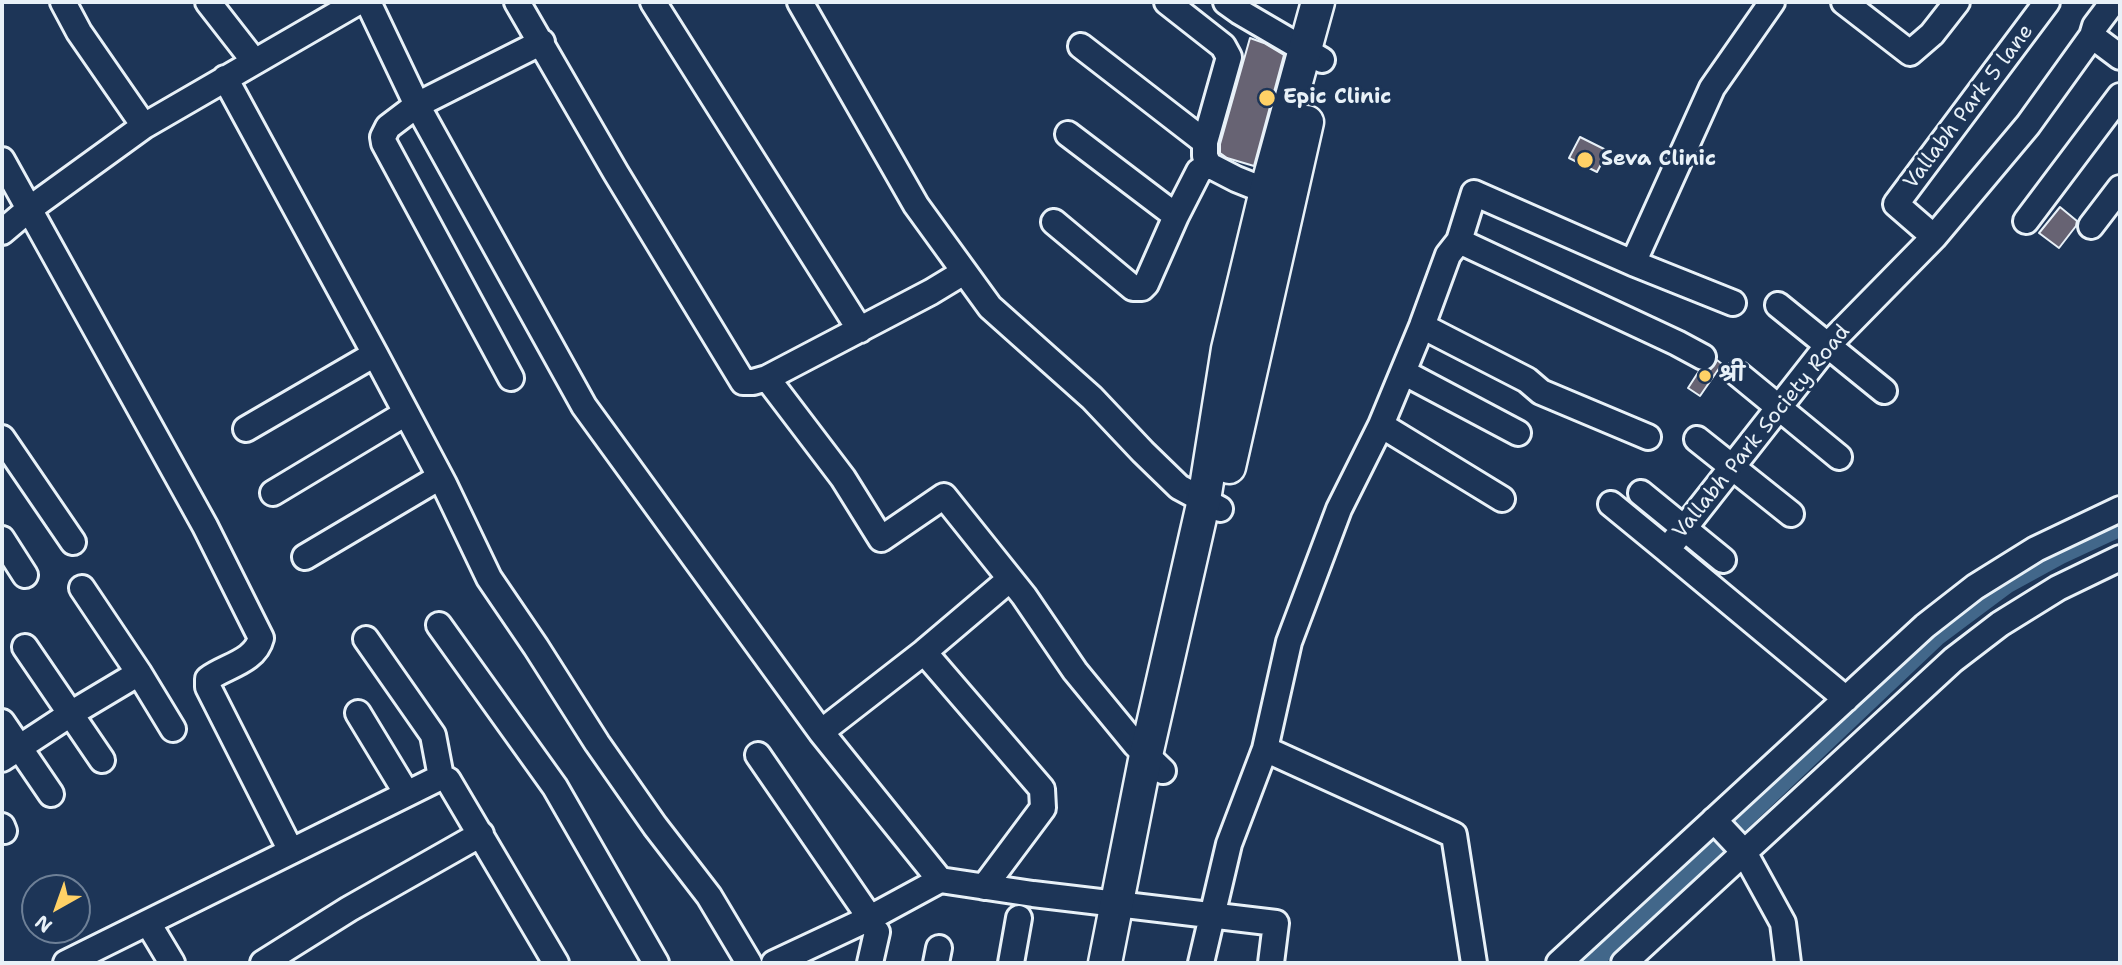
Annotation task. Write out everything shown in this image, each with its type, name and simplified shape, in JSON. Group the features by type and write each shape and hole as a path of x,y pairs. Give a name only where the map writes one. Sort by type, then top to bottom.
{"main road":[{"path":"1105,963 1126,905 1154,763 1277,196 1313,55 1318,2"},
{"path":"1313,55 1337,2"},
{"path":"1125,963 1126,905"}],"street":[{"path":"63,2 79,32 144,126"},
{"path":"208,2 254,61"},
{"path":"2,232 144,126 358,2"},
{"path":"368,2 417,105 584,406 821,732 940,880 1276,923 1271,963"},
{"path":"517,2 616,173 743,382 767,378 964,272"},
{"path":"653,2 860,330"},
{"path":"800,2 916,205 990,307 1091,398 1179,487 1212,505"},
{"path":"1054,222 1133,288 1142,288 1146,284 1207,154 1229,57 1223,46 1167,2"},
{"path":"1226,2 1313,55"},
{"path":"1633,263 1712,88 1772,2"},
{"path":"1843,2 1910,52 1932,34 1957,2"},
{"name":"Vallabh Park 5 lane","path":"1934,237 1896,204 2047,2"},
{"name":"Vallabh Park Society Road","path":"1846,699 1667,550 1828,345 1934,237 2028,125 2113,2"},
{"path":"2092,36 2120,57"},
{"path":"511,378 384,144 383,137 388,127 417,105 542,42"},
{"path":"1081,46 1236,179 1277,196"},
{"path":"225,78 440,477 489,578 597,743 655,826 709,896 749,963"},
{"path":"2026,221 2120,96"},
{"path":"1068,134 1176,216"},
{"path":"2,160 180,480 261,638 253,654 214,674 208,680 208,687 291,850"},
{"path":"2091,226 2120,188"},
{"path":"1201,963 1228,844 1265,749 1289,642 1339,509 1381,425 1448,255 1458,241 1474,193 1633,263 1733,303"},
{"path":"1458,241 1703,357"},
{"path":"1778,305 1884,391"},
{"path":"1422,326 1527,380 1541,392 1647,437"},
{"path":"246,429 375,354"},
{"path":"1403,372 1518,433"},
{"path":"1738,374 1839,457"},
{"path":"767,378 843,478 881,539 944,496 1010,579 1076,671 1135,744 1154,763"},
{"path":"273,493 406,413"},
{"path":"1381,425 1502,499"},
{"path":"2,438 73,542"},
{"path":"1698,439 1791,514"},
{"path":"305,556 440,477"},
{"path":"1641,493 1723,560"},
{"path":"1611,504 1667,550"},
{"path":"1559,963 1925,626 1975,587 2036,549 2120,509"},
{"path":"2,539 25,575"},
{"path":"1624,963 1953,660 2000,624 2058,588 2120,558"},
{"path":"821,732 924,652 1010,579"},
{"path":"82,588 173,729"},
{"path":"439,625 555,787 656,963"},
{"path":"366,639 433,735 441,777"},
{"path":"25,647 102,760"},
{"path":"924,652 1042,789 1043,808 985,887"},
{"path":"10,753 139,673"},
{"path":"358,713 407,794"},
{"path":"2,722 10,753 51,794"},
{"path":"1265,749 1454,835 1474,963"},
{"path":"758,755 874,925 870,963"},
{"path":"66,963 441,777 448,780 556,963"},
{"path":"1715,820 1744,852 1783,923 1788,963"},
{"path":"263,963 349,909 481,834"},
{"path":"774,963 874,925 940,880"},
{"path":"1011,963 1019,918"},
{"path":"148,923 172,963"}],"building":[{"path":"1250,38 1284,55 1254,166 1227,158 1220,153 1220,144"},
{"path":"1580,137 1608,151 1597,172 1569,158"},
{"path":"2060,207 2077,221 2059,248 2039,233"},
{"name":"श्री","path":"1717,360 1722,364 1700,396 1688,388 1699,371 1710,370"}],"waterway":[{"path":"1592,963 1936,637 2007,584 2120,527"}],"place":[{"name":"Epic Clinic","path":"1267,98"},
{"name":"Seva Clinic","path":"1585,160"},
{"name":"श्री","path":"1705,376"}]}
